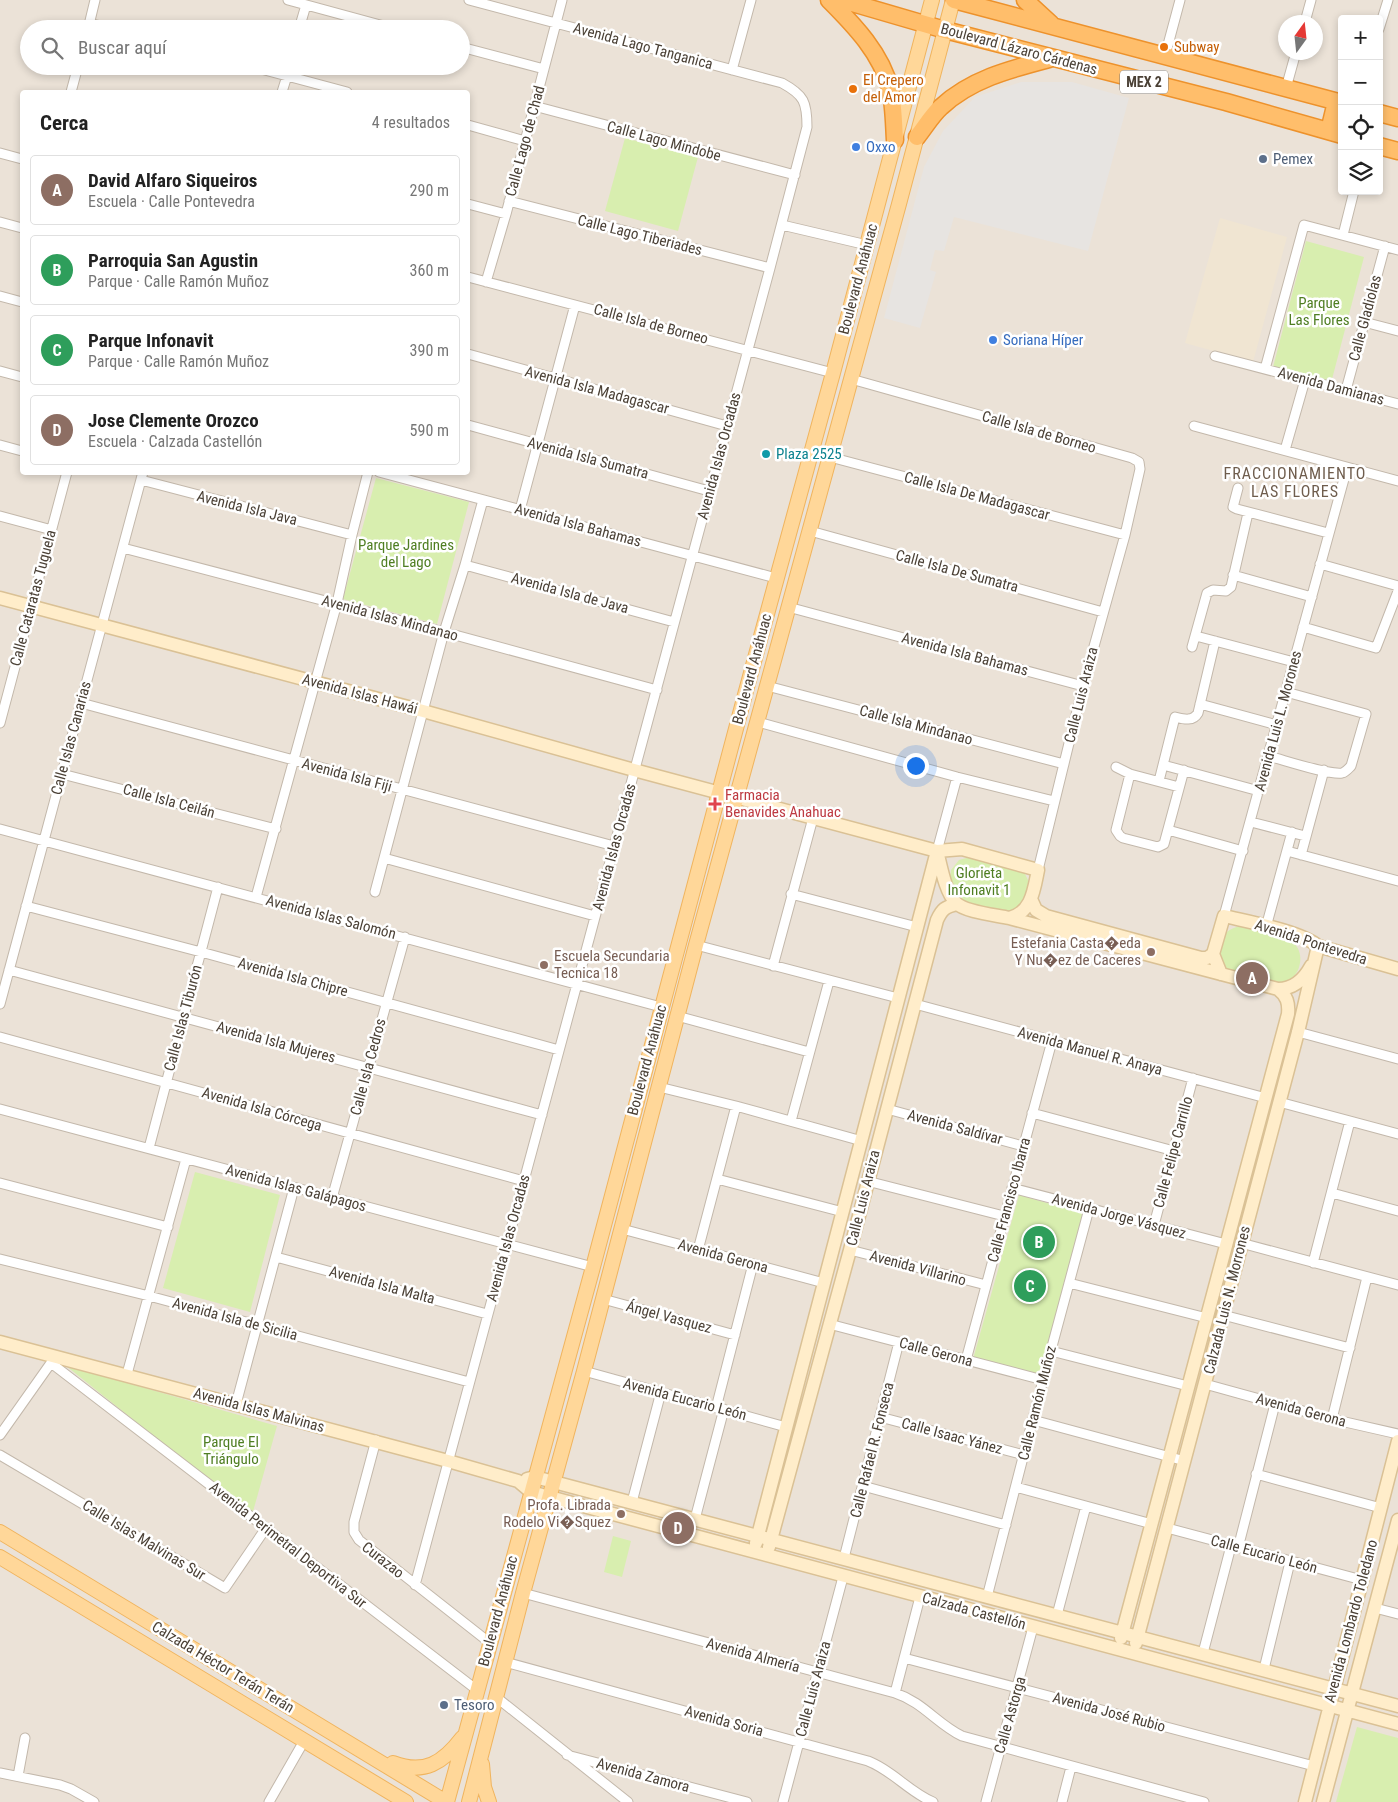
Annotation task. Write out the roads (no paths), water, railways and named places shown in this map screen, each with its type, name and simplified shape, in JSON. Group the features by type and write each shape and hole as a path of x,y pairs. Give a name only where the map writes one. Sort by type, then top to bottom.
{"highway":[{"path":"830,0 856,28 873,52 885,75 891,90 895,140"},
{"name":"Boulevard Lázaro Cárdenas","path":"842,0 945,30 1226,102 1335,133"},
{"name":"Boulevard Lázaro Cárdenas","path":"953,0 1338,103"},
{"path":"1025,0 1052,26"},
{"path":"917,137 941,107 971,85 1004,71 1051,58"},
{"path":"1335,133 1339,105"},
{"path":"1383,114 1398,118"},
{"path":"1383,147 1398,151"}],"main road":[{"name":"Boulevard Anáhuac","path":"447,1802 593,1267 776,578 834,373 932,0"},
{"name":"Boulevard Anáhuac","path":"469,1802 696,945 953,0"},
{"name":"Calzada Héctor Terán Terán","path":"0,1532 447,1802"},
{"name":"Calzada Héctor Terán Terán","path":"0,1557 406,1802"},
{"path":"368,1754 404,1768 419,1768 432,1764 446,1755 465,1734"},
{"path":"482,1753 484,1787 489,1802"},
{"path":"379,1786 395,1802"}],"street":[{"path":"90,20 95,0"},
{"path":"288,0 362,20"},
{"name":"Avenida Lago Tanganica","path":"469,0 782,83 801,97 807,108"},
{"name":"Calle Lago de Chad","path":"486,282 506,214 562,0"},
{"path":"732,70 751,0"},
{"path":"1165,56 1180,0"},
{"path":"1306,15 1311,0"},
{"path":"1383,16 1388,0"},
{"path":"302,20 306,5"},
{"path":"470,49 544,69"},
{"path":"1286,88 1294,60"},
{"path":"71,90 75,75"},
{"path":"283,75 340,90"},
{"path":"283,90 287,76"},
{"name":"Calle Lago Mindobe","path":"534,106 794,175"},
{"name":"Avenida Islas Orcadas","path":"415,1584 782,225 807,127 807,108"},
{"path":"470,126 525,141"},
{"path":"0,153 20,158"},
{"path":"1343,235 1353,195"},
{"name":"Calle Lago Tiberiades","path":"509,201 770,268"},
{"path":"470,205 506,214"},
{"path":"0,222 20,227"},
{"path":"782,225 867,245"},
{"path":"1265,369 1304,225 1398,250"},
{"name":"Calle Gladiolas","path":"1346,390 1384,246"},
{"name":"Calle Isla de Borneo","path":"470,278 834,373"},
{"path":"0,296 20,301"},
{"path":"520,510 575,304"},
{"path":"1364,322 1398,331"},
{"name":"Avenida Isla Madagascar","path":"470,355 727,426"},
{"name":"Avenida Damianas","path":"1215,356 1398,404"},
{"path":"0,371 20,376"},
{"name":"Calle Isla de Borneo","path":"851,379 1132,458 1139,462"},
{"path":"1285,450 1305,380"},
{"name":"Avenida Isla Sumatra","path":"470,426 709,491"},
{"path":"1194,426 1398,481"},
{"path":"0,445 20,450"},
{"name":"Calle Isla De Madagascar","path":"830,457 1125,536"},
{"name":"Calle Luis Araiza","path":"1032,898 1083,686 1125,536 1140,469 1139,462"},
{"name":"Avenida Luis L. Morones","path":"1213,954 1251,822 1347,468"},
{"name":"Calle Cataratas Tuguela","path":"0,722 66,475"},
{"path":"256,897 337,604 367,475"},
{"name":"Avenida Isla Bahamas","path":"390,475 776,578"},
{"name":"Avenida Isla Java","path":"142,476 352,535"},
{"name":"Calle Islas Canarias","path":"0,1004 142,476"},
{"path":"1238,488 1233,507 1248,513 1328,534"},
{"path":"375,892 444,632 483,500"},
{"path":"1192,647 1205,596 1209,591 1226,591 1231,587 1248,513"},
{"path":"0,516 52,530"},
{"name":"Calle Isla De Sumatra","path":"810,531 1103,612"},
{"name":"Avenida Islas Mindanao","path":"123,548 657,690"},
{"path":"1320,564 1398,586"},
{"name":"Avenida Isla de Java","path":"465,565 674,622"},
{"path":"1233,575 1312,597"},
{"path":"1303,627 1376,648 1397,596"},
{"name":"Avenida Islas Hawái","path":"0,598 423,711 737,798"},
{"name":"Avenida Isla Bahamas","path":"788,608 1083,686"},
{"path":"1196,636 1294,662"},
{"path":"1159,781 1175,717 1186,719 1196,716 1215,641"},
{"path":"0,683 10,686"},
{"name":"Calle Isla Mindanao","path":"767,686 1064,764"},
{"path":"1268,756 1324,770 1340,773 1346,772 1351,766 1366,714 1286,692"},
{"name":"Avenida Isla Fiji","path":"81,703 614,846"},
{"path":"1200,704 1277,725"},
{"path":"758,722 957,777 1054,801"},
{"path":"1163,765 1259,790"},
{"path":"1116,767 1130,774 1179,787"},
{"path":"1130,774 1116,827 1117,833 1123,838 1158,847 1164,844 1184,770"},
{"path":"1301,855 1324,770"},
{"name":"Calle Isla Ceilán","path":"62,774 276,829"},
{"name":"Calle Luis Araiza","path":"753,1553 957,777"},
{"path":"737,798 937,851 962,849 1038,870"},
{"path":"773,966 813,818"},
{"path":"1251,822 1305,836"},
{"name":"Avenida Islas Salomón","path":"0,829 661,1007"},
{"path":"1168,830 1243,851"},
{"path":"1266,927 1292,832"},
{"path":"937,851 949,892 957,904 965,908 1278,989 1286,989 1302,979 1315,960"},
{"path":"1287,851 1398,881"},
{"path":"384,858 595,916"},
{"name":"Calle Islas Tiburón","path":"149,1148 182,1017 218,887"},
{"path":"791,894 917,927"},
{"path":"1008,918 1023,912 1032,898"},
{"path":"1032,898 1038,912 1046,916 1201,958 1207,958 1213,954 1222,974"},
{"name":"Calle Luis Araiza","path":"766,1556 850,1250 937,920 941,911 946,906 957,904"},
{"name":"Avenida Isla Chipre","path":"26,906 559,1050"},
{"name":"Avenida Pontevedra","path":"1224,916 1292,934 1314,942 1318,946 1398,969"},
{"name":"Calle Isla Cedros","path":"332,1198 404,937"},
{"path":"696,945 898,998"},
{"name":"Calzada Luis N. Morrones","path":"1134,1653 1298,1032 1318,946"},
{"name":"Avenida Isla Mujeres","path":"9,970 542,1115"},
{"path":"791,1121 829,981"},
{"name":"Calzada Luis N. Morrones","path":"1118,1649 1266,1098 1288,1009 1288,1001 1278,989"},
{"name":"Avenida Manuel R. Anaya","path":"915,1004 1266,1098"},
{"path":"677,1016 809,1052"},
{"path":"1298,1032 1398,1058"},
{"name":"Avenida Isla Córcega","path":"0,1037 524,1181"},
{"path":"888,1039 904,1043"},
{"name":"Calle Francisco Ibarra","path":"966,1360 1052,1041"},
{"name":"Calle Felipe Carrillo","path":"1154,1226 1193,1078"},
{"path":"659,1087 862,1141"},
{"path":"1279,1102 1398,1134"},
{"path":"698,1250 736,1106"},
{"name":"Avenida Islas Galápagos","path":"0,1109 593,1267"},
{"name":"Avenida Saldívar","path":"887,1109 1023,1146"},
{"path":"1032,1113 1174,1151"},
{"path":"1259,1121 1273,1125"},
{"path":"1313,1263 1350,1121"},
{"path":"128,1374 186,1159"},
{"path":"717,1179 843,1212"},
{"path":"867,1181 1004,1216"},
{"path":"0,1183 168,1227"},
{"path":"236,1404 294,1188"},
{"name":"Avenida Jorge Vásquez","path":"1012,1188 1226,1244"},
{"path":"1332,1193 1398,1211"},
{"name":"Calle Ramón Muñoz","path":"987,1597 1089,1209"},
{"name":"Avenida Gerona","path":"622,1229 824,1284"},
{"path":"1241,1243 1398,1285"},
{"name":"Avenida Villarino","path":"850,1250 986,1285"},
{"name":"Avenida Isla Malta","path":"276,1257 488,1314"},
{"name":"Avenida Isla de Sicilia","path":"0,1259 149,1296 469,1382"},
{"path":"695,1519 752,1264"},
{"path":"1332,1419 1367,1277"},
{"path":"1069,1284 1207,1318"},
{"name":"Ángel Vasquez","path":"603,1299 735,1335"},
{"path":"1223,1315 1350,1348"},
{"name":"Calle Gerona","path":"829,1324 1043,1380"},
{"name":"Avenida Islas Malvinas","path":"0,1342 54,1359 128,1374 376,1440 518,1481 531,1492"},
{"name":"Calle Rafael R. Fonseca","path":"844,1558 899,1342"},
{"path":"1051,1350 1188,1386"},
{"path":"0,1436 54,1359"},
{"name":"Avenida Perimetral Deportiva Sur","path":"54,1359 266,1528 477,1690"},
{"name":"Avenida Eucario León","path":"584,1371 786,1427"},
{"name":"Avenida Gerona","path":"1206,1384 1332,1419 1398,1434"},
{"path":"796,1390 810,1394"},
{"path":"632,1502 661,1392"},
{"path":"1202,1653 1275,1404"},
{"name":"Calle Isaac Yánez","path":"880,1417 1024,1455"},
{"path":"1033,1420 1185,1461"},
{"name":"Curazao","path":"376,1440 354,1522 354,1532 359,1540 490,1643"},
{"name":"Avenida Lombardo Toledano","path":"1305,1802 1398,1441"},
{"name":"Calle Islas Malvinas Sur","path":"0,1455 225,1588 266,1528"},
{"path":"1256,1474 1381,1508"},
{"path":"518,1481 535,1476"},
{"name":"Calzada Castellón","path":"535,1476 1398,1706"},
{"path":"863,1486 1006,1525"},
{"path":"1016,1487 1152,1524"},
{"name":"Calzada Castellón","path":"531,1492 753,1553 1398,1724"},
{"path":"1057,1615 1086,1506"},
{"name":"Avenida Lombardo Toledano","path":"1323,1802 1398,1522"},
{"name":"Calle Eucario León","path":"1167,1528 1362,1580"},
{"path":"1264,1669 1290,1562"},
{"name":"Calle Luis Araiza","path":"783,1802 843,1577"},
{"name":"Avenida Almería","path":"523,1593 895,1693 919,1704 956,1733 1001,1748 1204,1802"},
{"path":"895,1693 920,1597"},
{"path":"1375,1608 1398,1614"},
{"name":"Calle Astorga","path":"986,1802 1033,1627"},
{"name":"Avenida José Rubio","path":"904,1658 1314,1766"},
{"name":"Avenida Soria","path":"505,1662 799,1741 875,1764 887,1770 924,1798 933,1802"},
{"path":"496,1697 628,1802"},
{"path":"18,1776 25,1738"},
{"path":"269,1802 304,1740"},
{"name":"Avenida Zamora","path":"567,1755 747,1802"},
{"path":"1062,1802 1071,1767"},
{"path":"0,1773 60,1785 94,1802"}],"place":[{"name":"Subway","path":"1164,47"},
{"name":"El Crepero del Amor","path":"853,89"},
{"name":"Oxxo","path":"856,147"},
{"name":"Pemex","path":"1263,159"},
{"name":"Soriana Híper","path":"993,340"},
{"name":"Plaza 2525","path":"766,454"},
{"name":"Farmacia Benavides Anahuac","path":"715,804"},
{"name":"Estefania Casta�eda Y Nu�ez de Caceres","path":"1151,952"},
{"name":"Escuela Secundaria Tecnica 18","path":"544,965"},
{"name":"David Alfaro Siqueiros","path":"1252,978"},
{"name":"Parroquia San Agustin","path":"1039,1242"},
{"name":"Parque Infonavit","path":"1030,1286"},
{"name":"Profa. Librada Rodelo Vi�Squez","path":"621,1514"},
{"name":"Jose Clemente Orozco","path":"678,1528"},
{"name":"Tesoro","path":"444,1705"}],"district":[{"name":"FRACCIONAMIENTO LAS FLORES","path":"1295,482"}],"park label":[{"name":"Parque Las Flores","path":"1319,312"},
{"name":"Parque Jardines del Lago","path":"406,554"},
{"name":"Glorieta Infonavit 1","path":"979,882"},
{"name":"Parque El Triángulo","path":"231,1450"}]}
